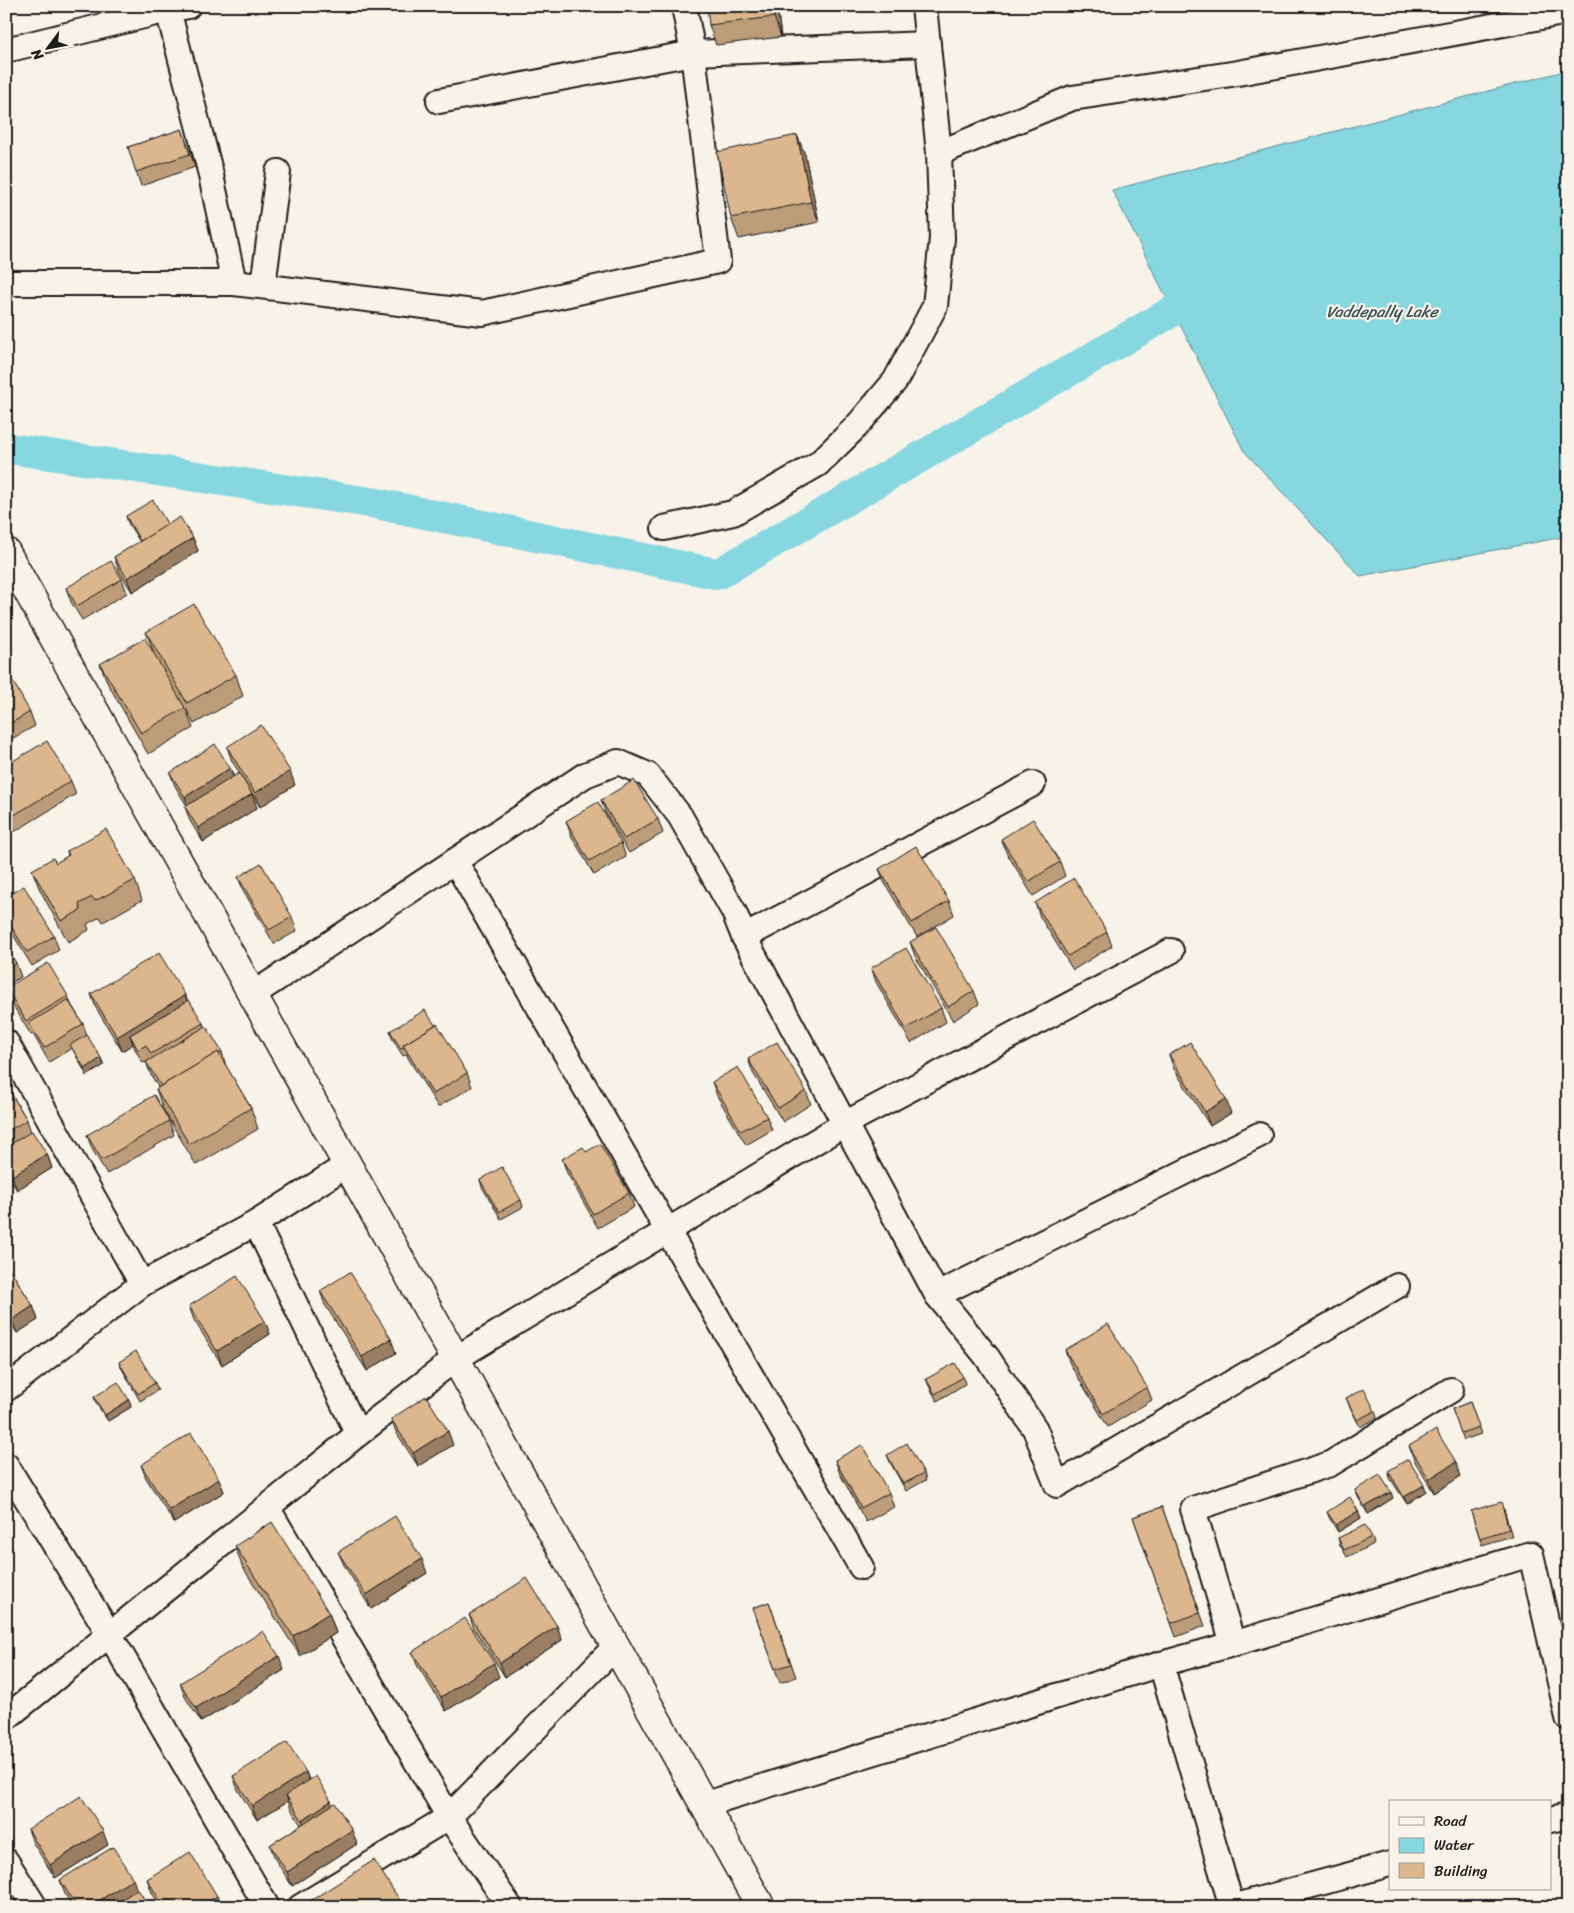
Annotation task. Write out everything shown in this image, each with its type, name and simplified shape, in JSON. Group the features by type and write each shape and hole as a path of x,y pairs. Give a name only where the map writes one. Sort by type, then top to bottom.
{"street":[{"path":"6,283 234,283 482,312 718,261 693,53 684,6"},
{"path":"664,528 732,513 818,464 856,427 895,381 935,306 942,238 939,154 924,6"},
{"path":"6,50 174,7 234,283"},
{"path":"939,154 1072,98 1238,74 1568,12"},
{"path":"439,102 693,53 928,44"},
{"path":"262,286 278,172"},
{"path":"6,552 761,1907"},
{"path":"252,995 585,775 618,762 648,775 680,816 734,912 744,937 846,1123 936,1295 987,1357 1035,1429 1057,1485 1397,1286"},
{"path":"744,937 1033,784"},
{"path":"455,861 861,1566"},
{"path":"6,1718 454,1358 846,1123 1170,951"},
{"path":"6,1042 142,1284"},
{"path":"936,1295 1259,1135"},
{"path":"6,1389 142,1284 256,1223 347,1165"},
{"path":"256,1223 358,1434"},
{"path":"1233,1644 1193,1509 1330,1464 1451,1390"},
{"path":"6,1465 110,1635 268,1907"},
{"path":"267,1508 448,1817 510,1907"},
{"path":"703,1805 1161,1664 1531,1554 1568,1718"},
{"path":"300,1907 448,1817 615,1646"},
{"path":"1161,1664 1232,1907 1389,1864"},
{"path":"1552,1820 1568,1816"},
{"path":"6,1861 35,1907"}],"water":[{"name":"Vaddepally Lake","path":"1568,70 1568,536 1360,576 1244,451 1112,190"}],"building":[{"path":"707,6 772,6 774,17 709,25"},
{"path":"182,129 190,154 136,172 128,147"},
{"path":"797,135 811,202 731,218 717,152"},
{"path":"153,500 168,525 140,541 126,516"},
{"path":"180,517 193,538 127,578 114,557"},
{"path":"111,561 122,579 77,606 66,588"},
{"path":"194,604 236,675 187,703 146,632"},
{"path":"145,638 185,708 141,733 100,664"},
{"path":"11,678 30,712 6,726 6,681"},
{"path":"261,725 290,771 255,793 227,747"},
{"path":"47,741 71,781 9,818 6,813 6,765"},
{"path":"215,744 230,768 185,797 170,773"},
{"path":"239,773 252,794 198,828 185,807"},
{"path":"634,780 658,819 624,839 601,800"},
{"path":"598,802 621,843 589,861 566,821"},
{"path":"1033,819 1060,862 1028,882 1001,839"},
{"path":"106,829 135,880 95,901 92,897 79,904 81,910 61,921 32,870 53,858 56,863 69,855 67,851"},
{"path":"916,846 949,901 912,923 879,869"},
{"path":"261,863 292,917 269,930 238,877"},
{"path":"1074,878 1107,932 1068,956 1035,903"},
{"path":"24,886 54,936 27,952 6,918 6,896"},
{"path":"936,927 974,991 948,1007 910,942"},
{"path":"6,947 16,963 6,969"},
{"path":"906,948 941,1008 906,1029 871,968"},
{"path":"159,953 185,995 117,1037 91,994"},
{"path":"48,963 68,996 26,1021 6,988"},
{"path":"68,1000 83,1024 44,1048 29,1023"},
{"path":"189,1000 203,1023 151,1054 146,1045 138,1050 130,1035"},
{"path":"425,1010 435,1025 403,1045 404,1047 401,1049 390,1031"},
{"path":"437,1024 467,1073 433,1094 403,1045"},
{"path":"206,1026 222,1052 219,1054 218,1052 161,1086 146,1062"},
{"path":"87,1035 101,1058 85,1069 70,1045"},
{"path":"777,1042 806,1091 778,1108 748,1059"},
{"path":"1190,1042 1226,1099 1205,1112 1169,1055"},
{"path":"218,1052 251,1108 189,1144 156,1089"},
{"path":"738,1067 767,1117 741,1131 712,1082"},
{"path":"6,1085 27,1120 6,1132"},
{"path":"154,1095 169,1121 102,1160 87,1135"},
{"path":"32,1131 47,1154 12,1176 6,1168 6,1147"},
{"path":"600,1144 629,1193 593,1214 562,1159 583,1147 586,1152"},
{"path":"502,1167 521,1200 499,1212 480,1180"},
{"path":"6,1263 33,1306 12,1320 6,1310"},
{"path":"350,1272 391,1339 362,1357 320,1291"},
{"path":"237,1276 265,1321 217,1351 189,1306"},
{"path":"1108,1324 1147,1387 1103,1414 1065,1350"},
{"path":"136,1351 155,1383 138,1394 119,1362"},
{"path":"955,1363 963,1377 935,1394 926,1379"},
{"path":"118,1382 129,1400 105,1415 94,1397"},
{"path":"1364,1389 1375,1411 1357,1420 1346,1398"},
{"path":"426,1396 448,1431 413,1453 391,1419"},
{"path":"1470,1402 1479,1427 1461,1433 1452,1409"},
{"path":"1436,1430 1456,1462 1429,1479 1409,1446"},
{"path":"191,1433 219,1479 169,1510 141,1465"},
{"path":"907,1443 924,1473 903,1484 887,1455"},
{"path":"862,1445 889,1493 861,1508 835,1460"},
{"path":"1408,1459 1424,1485 1404,1497 1388,1471"},
{"path":"1380,1475 1391,1492 1365,1507 1355,1490"},
{"path":"1350,1497 1358,1511 1336,1525 1327,1512"},
{"path":"1501,1502 1509,1529 1480,1538 1471,1511"},
{"path":"1162,1507 1200,1613 1171,1623 1133,1517"},
{"path":"395,1516 422,1559 366,1595 338,1552"},
{"path":"272,1522 329,1613 293,1636 235,1546"},
{"path":"1365,1525 1372,1537 1344,1550 1338,1538"},
{"path":"527,1578 557,1626 500,1663 469,1615"},
{"path":"769,1602 791,1664 775,1669 753,1608"},
{"path":"465,1618 494,1663 441,1697 412,1652"},
{"path":"263,1631 279,1656 196,1708 180,1683"},
{"path":"287,1742 306,1772 252,1806 233,1776"},
{"path":"316,1776 331,1801 302,1820 286,1795"},
{"path":"81,1796 103,1831 50,1865 28,1829"},
{"path":"335,1803 352,1830 287,1872 270,1845"},
{"path":"113,1847 133,1879 89,1907 77,1907 60,1880"},
{"path":"190,1852 217,1896 200,1907 164,1907 147,1879"},
{"path":"374,1860 404,1907 310,1907 307,1903"},
{"path":"138,1889 149,1907 110,1907"}],"waterway":[{"path":"6,448 374,503 718,574 1173,311"}]}
